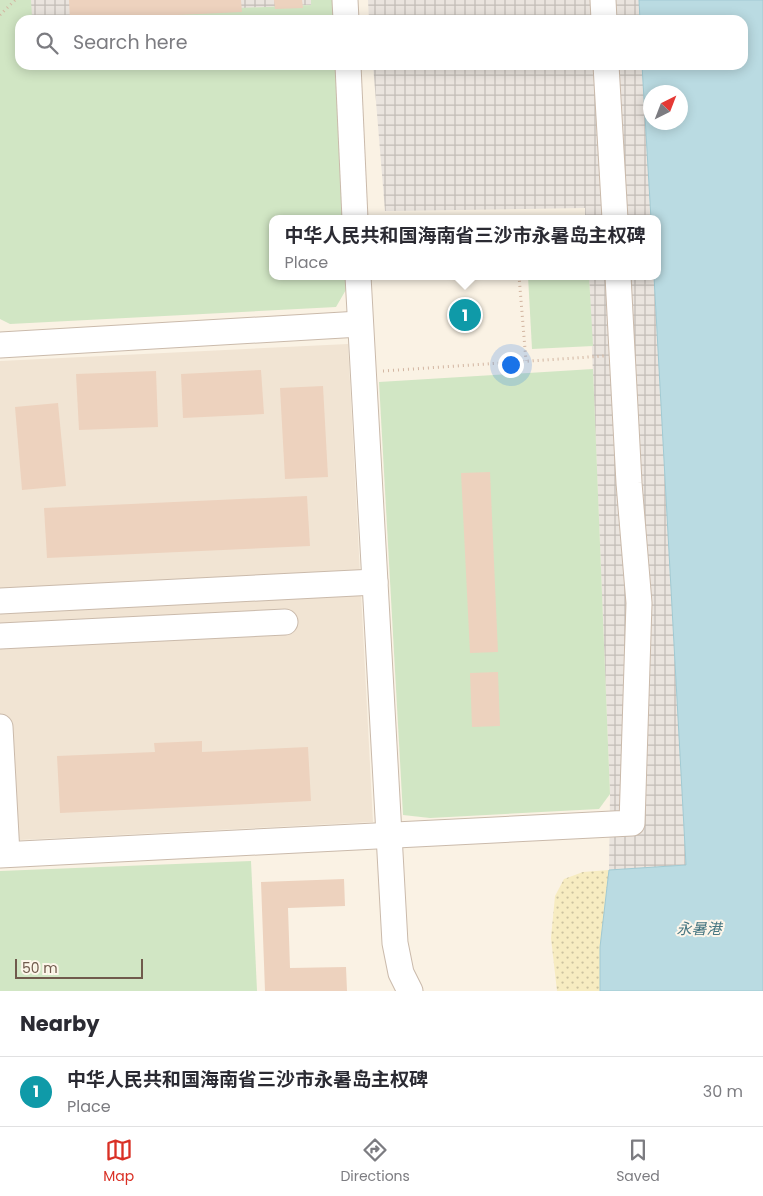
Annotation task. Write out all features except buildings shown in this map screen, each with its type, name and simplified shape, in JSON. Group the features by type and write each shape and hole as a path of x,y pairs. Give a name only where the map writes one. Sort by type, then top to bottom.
{"street":[{"path":"345,0 346,15"},
{"path":"603,0 604,15"},
{"path":"348,70 355,215"},
{"path":"606,70 615,215"},
{"path":"358,280 394,943 400,972 410,991"},
{"path":"0,726 3,854 632,823 639,603 629,483 618,280"},
{"path":"0,345 360,324"},
{"path":"0,601 374,582"},
{"path":"0,636 285,622"}],"path":[{"path":"0,15 15,0"},
{"path":"519,280 526,361"},
{"path":"362,372 622,354"}],"shaded area":[{"path":"31,0 311,0 312,5 78,15 31,15"},
{"path":"368,0 639,0 640,15 369,15"},
{"path":"373,70 642,70 643,130 646,130 651,215 585,215 585,208 385,211"},
{"path":"589,280 654,280 686,865 609,870 610,794"},
{"path":"348,344 373,822 0,841 0,361"}],"green space":[{"path":"0,0 31,0 32,15 15,15 15,70 339,70 344,215 269,215 269,280 347,280 347,288 336,307 10,324 0,319"},
{"path":"311,0 336,0 337,15 78,15 311,5"},
{"path":"528,280 589,280 593,346 532,349"},
{"path":"593,369 610,794 599,809 430,818 403,815 379,382"},
{"path":"251,861 257,991 0,991 0,871"}],"sand":[{"path":"609,870 600,947 600,991 557,991 551,938 555,896 564,879 583,872"}],"water":[{"name":"永暑港","path":"639,0 763,0 763,991 600,991 600,947 609,870 686,865 654,280 661,280 661,215 651,215 646,130 688,130 688,85 643,85 642,70 748,70 748,15 640,15"}],"place":[{"name":"中华人民共和国海南省三沙市永暑岛主权碑","path":"465,315"}]}
